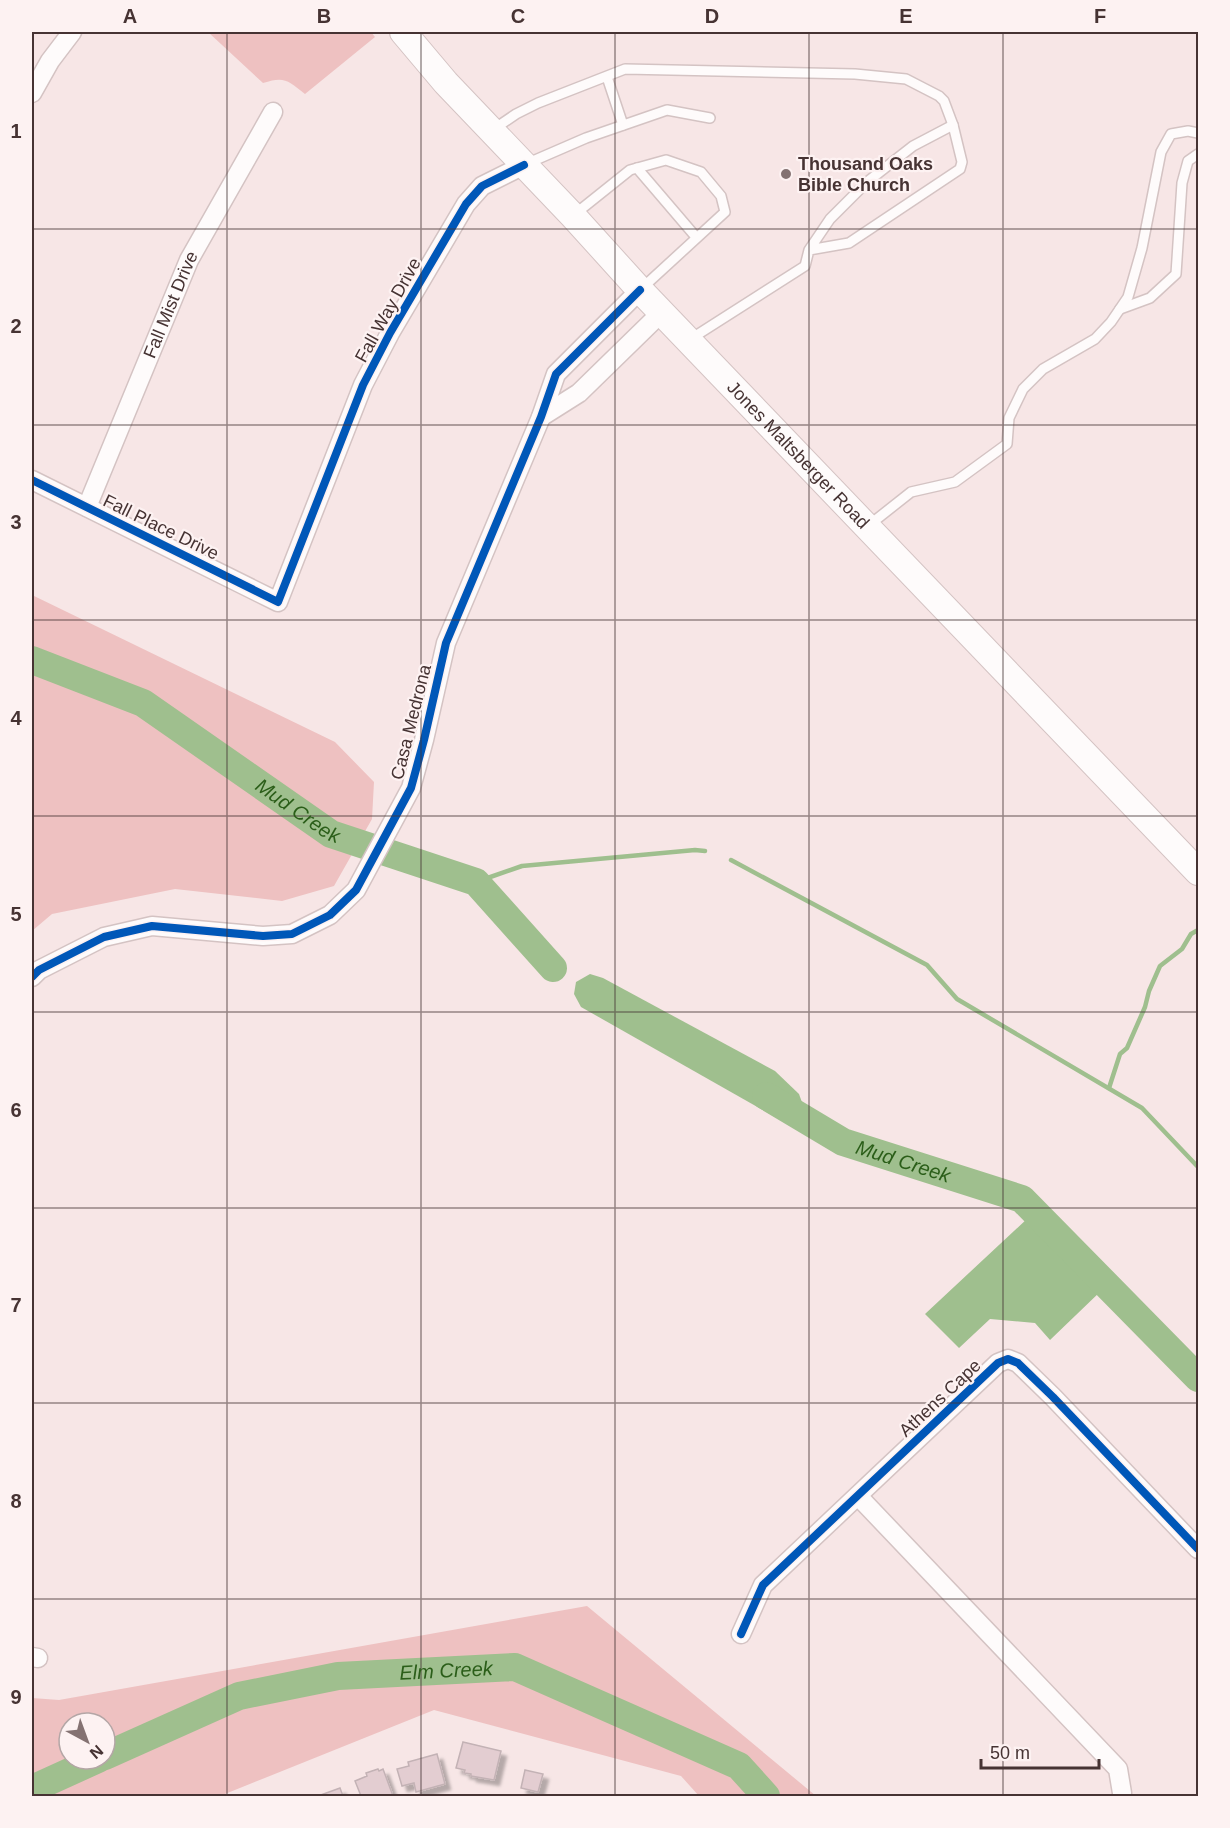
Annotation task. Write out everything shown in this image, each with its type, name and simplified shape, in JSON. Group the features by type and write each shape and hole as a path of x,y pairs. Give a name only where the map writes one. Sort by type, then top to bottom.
{"main road":[{"name":"Jones Maltsberger Road","path":"403,32 446,83 640,290 1198,872"}],"street":[{"path":"33,86 72,32"},
{"name":"Fall Mist Drive","path":"87,507 189,260 273,112"},
{"name":"Fall Way Drive","path":"278,602 363,385 390,333 466,204 482,186 524,165"},
{"name":"Casa Medrona","path":"32,977 39,970 104,937 152,926 263,936 292,934 330,915 356,890 411,788 446,643 541,417 556,374 640,290"},
{"path":"541,417 579,393 662,312"},
{"path":"594,336 615,358"},
{"name":"Fall Place Drive","path":"32,480 278,602"},
{"name":"Athens Cape","path":"741,1634 763,1585 998,1363 1008,1359 1018,1363 1039,1383 1198,1549"},
{"path":"858,1496 1118,1769 1122,1793"}],"lane":[{"path":"492,131 516,114 538,103 625,69 855,74 906,79 939,96 944,101 953,125 962,162 960,169 849,243 809,250"},
{"path":"607,77 623,125"},
{"path":"524,165 586,138 667,111 710,118"},
{"path":"689,340 805,266 809,250 830,219 867,182 913,146 953,125"},
{"path":"868,526 911,492 955,482 1007,444 1009,418 1023,389 1043,369 1095,339 1128,297 1142,248 1161,152 1171,135 1188,131 1198,133"},
{"path":"1120,309 1150,298 1176,274 1182,183 1188,161 1198,154"},
{"path":"573,216 630,170 666,160 701,172 720,196 725,212 640,290"},
{"path":"637,168 696,237"}],"shaded area":[{"path":"208,32 371,32 375,37 305,94 286,81 276,80 263,83"},
{"path":"32,595 335,742 374,782 372,819 334,886 282,901 175,889 52,914 32,931"},
{"path":"590,974 603,978 775,1071 799,1094 804,1108 795,1121 777,1118 581,1007 574,994 576,982"},
{"path":"1029,1217 1102,1290 1050,1340 1035,1323 990,1319 959,1348 925,1314"},
{"path":"587,1606 816,1796 699,1796 681,1776 434,1710 220,1796 32,1796 32,1698 59,1700"}],"building":[{"path":"463,1742 501,1751 494,1780 471,1776 471,1774 464,1773 465,1770 456,1768"},
{"path":"437,1754 445,1784 416,1792 414,1783 402,1786 397,1769 409,1766 408,1762"},
{"path":"378,1769 379,1771 383,1769 393,1796 361,1796 355,1781 367,1776 366,1773"},
{"path":"525,1770 543,1774 538,1792 521,1788"},
{"path":"340,1788 343,1796 318,1796"}],"waterway":[{"name":"Mud Creek","path":"32,660 143,703 331,834 476,882 553,968"},
{"path":"476,882 522,866 695,850 705,851"},
{"path":"731,860 927,965 957,999 1142,1108 1198,1167"},
{"path":"1109,1088 1120,1054 1127,1048 1160,966 1182,949 1191,934 1198,930"},
{"name":"Mud Creek","path":"766,1096 843,1142 1022,1199 1198,1378"},
{"name":"Elm Creek","path":"117,1751 239,1696 338,1676 515,1667 739,1766 766,1796"},
{"name":"Elm Creek","path":"32,1789 72,1771"}],"cycle path":[{"path":"32,480 278,602 363,385 390,333 466,204 482,186 524,165"},
{"path":"32,977 39,970 104,937 152,926 263,936 292,934 330,915 356,890 411,788 446,643 541,417 556,374 640,290"},
{"path":"741,1634 763,1585 998,1363 1008,1359 1018,1363 1053,1397 1198,1549"}],"place":[{"name":"Thousand Oaks Bible Church","path":"786,174"}]}
